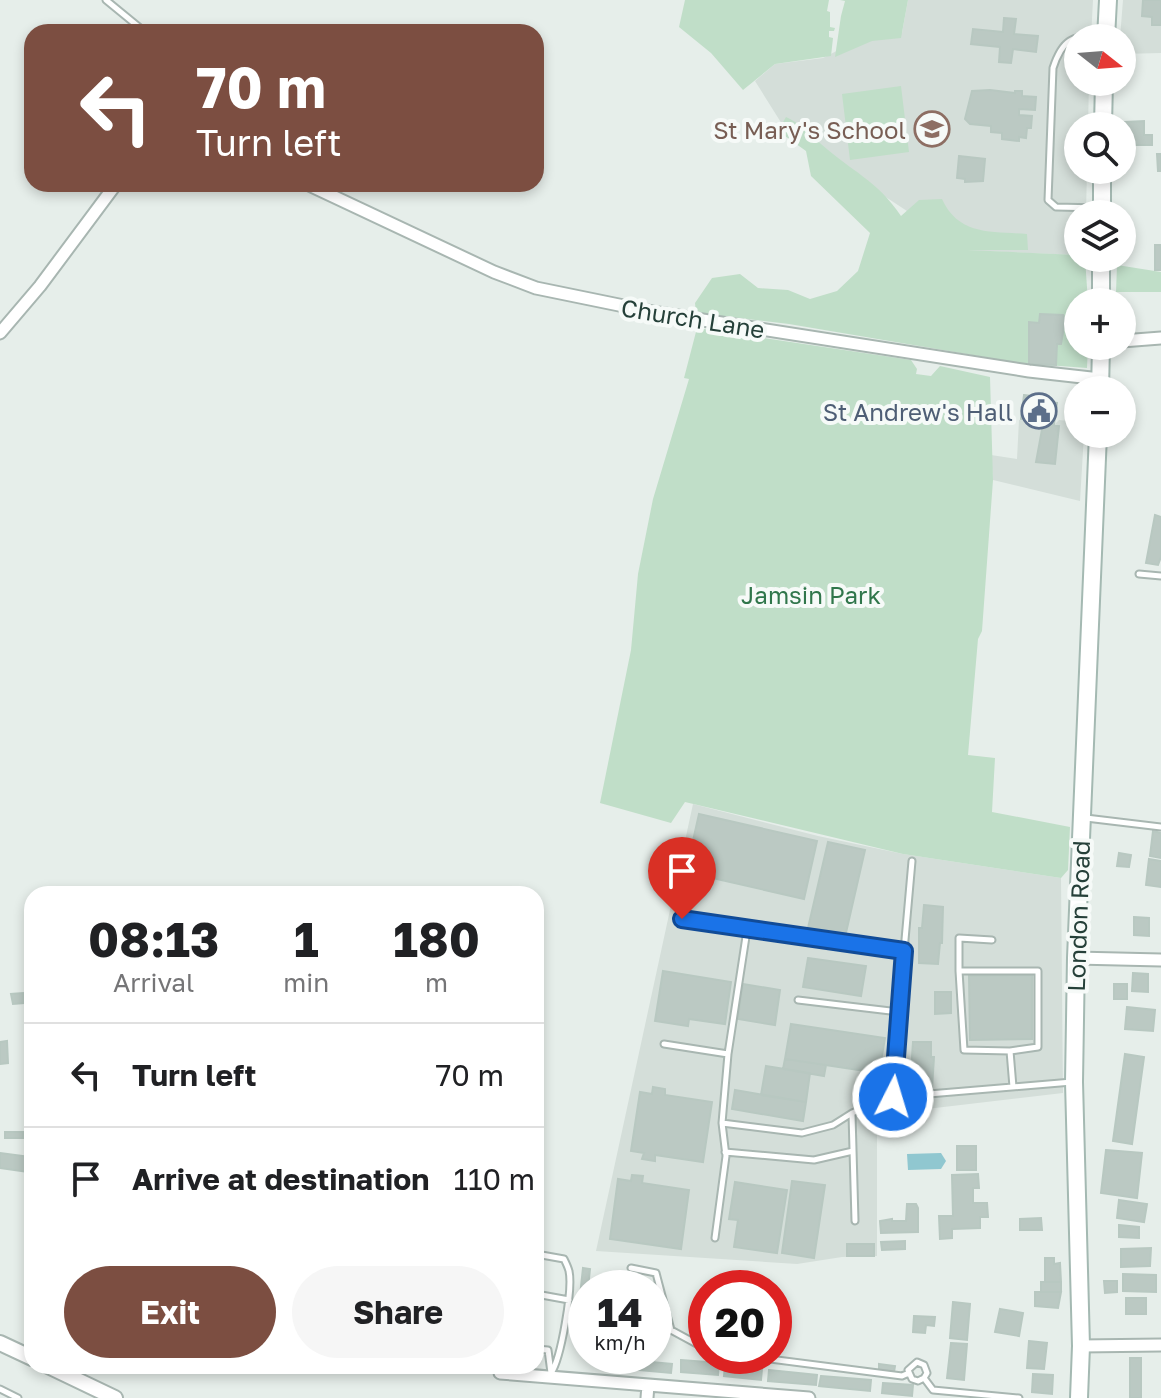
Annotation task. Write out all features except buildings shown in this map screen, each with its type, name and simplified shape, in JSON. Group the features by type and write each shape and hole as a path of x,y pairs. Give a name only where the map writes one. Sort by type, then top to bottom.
{"main road":[{"path":"1107,24 1108,0"},
{"name":"London Road","path":"1079,1398 1081,1346 1074,1082 1076,958 1097,448"}],"street":[{"path":"0,333 110,192"},
{"name":"Church Lane","path":"324,192 494,272 536,288 658,313 1064,377"},
{"path":"1136,340 1161,338"},
{"path":"1076,958 1161,960"},
{"path":"0,1343 24,1354"},
{"path":"1081,1346 1161,1345"},
{"path":"65,1374 115,1398"},
{"path":"526,1374 809,1398"},
{"path":"647,1398 648,1385"}],"lane":[{"path":"106,0 135,24"},
{"path":"1064,43 1053,68 1048,200 1056,207 1064,208"},
{"path":"1139,574 1161,576"},
{"path":"1081,817 1161,827"},
{"path":"893,1097 912,861"},
{"path":"682,919 904,951"},
{"path":"715,1238 725,1152 722,1123 728,1054 747,930"},
{"path":"959,971 1038,971 1038,1047 1010,1051 964,1050 959,971 959,938 992,940"},
{"path":"798,1000 899,1012"},
{"path":"664,1044 728,1054"},
{"path":"1010,1051 1013,1087"},
{"path":"722,1123 802,1133 833,1125 852,1113 893,1097 1074,1082"},
{"path":"852,1113 855,1221"},
{"path":"725,1152 814,1160 853,1151"},
{"path":"544,1255 564,1259 568,1270"},
{"path":"631,1268 656,1273 671,1330 688,1339"},
{"path":"544,1295 568,1300"},
{"path":"551,1375 558,1363 568,1306"},
{"path":"544,1350 548,1350 551,1375"},
{"path":"792,1362 902,1376 909,1373 912,1364 921,1363 927,1371 924,1378"},
{"path":"909,1373 915,1380 924,1378"},
{"path":"924,1378 933,1390 1019,1398"},
{"path":"0,1389 18,1398"}],"shaded area":[{"name":"St Mary's School","path":"908,0 1093,0 1092,24 1064,24 1064,96 1089,96 1088,112 1064,112 1064,184 1087,184 1086,200 1064,200 1064,254 935,249 910,213 787,132 755,81 775,64 823,58 854,42 902,33"},
{"path":"1123,0 1161,0 1161,53 1136,54 1136,24 1121,24"},
{"path":"1019,420 1055,424 1064,421 1064,448 1083,448 1080,501 993,480 991,455 1017,459"},
{"path":"693,804 903,854 1061,878 1063,1093 884,1114 877,1132 877,1256 842,1257 797,1264 596,1251"}],"green space":[{"path":"685,0 829,0 827,11 830,12 830,27 835,28 829,31 829,37 833,38 831,56 775,64 743,90 711,53 679,27"},
{"path":"840,0 908,0 901,38 872,41 835,57 845,1"},
{"path":"901,86 909,152 850,160 842,94"},
{"path":"786,117 801,126 883,193 901,216 919,200 942,199 957,220 967,226 1027,234 1028,250 968,250 1064,254 1064,272 1086,272 1087,288 1064,288 1064,360 1087,360 1087,368 1020,363 789,324 696,313 695,303 712,278 740,274 758,288 788,290 810,299 837,291 858,271 870,233 811,176 806,151 778,131"},
{"path":"1136,268 1161,272 1161,292 1116,288 1117,272 1136,272"},
{"name":"Jamsin Park","path":"697,328 911,360 917,369 916,374 931,376 940,366 990,377 993,480 982,631 978,639 968,755 995,758 992,812 1070,827 1068,870 1061,878 903,854 685,802 671,823 600,803 631,650 638,574 653,499 689,379 684,378"}],"water":[{"path":"941,1153 946,1161 941,1169 908,1170 907,1154"}],"place":[{"name":"St Mary's School","path":"932,129"},
{"name":"St Andrew's Hall","path":"1039,411"}],"route":[{"path":"682,919 904,951 893,1097"}]}
